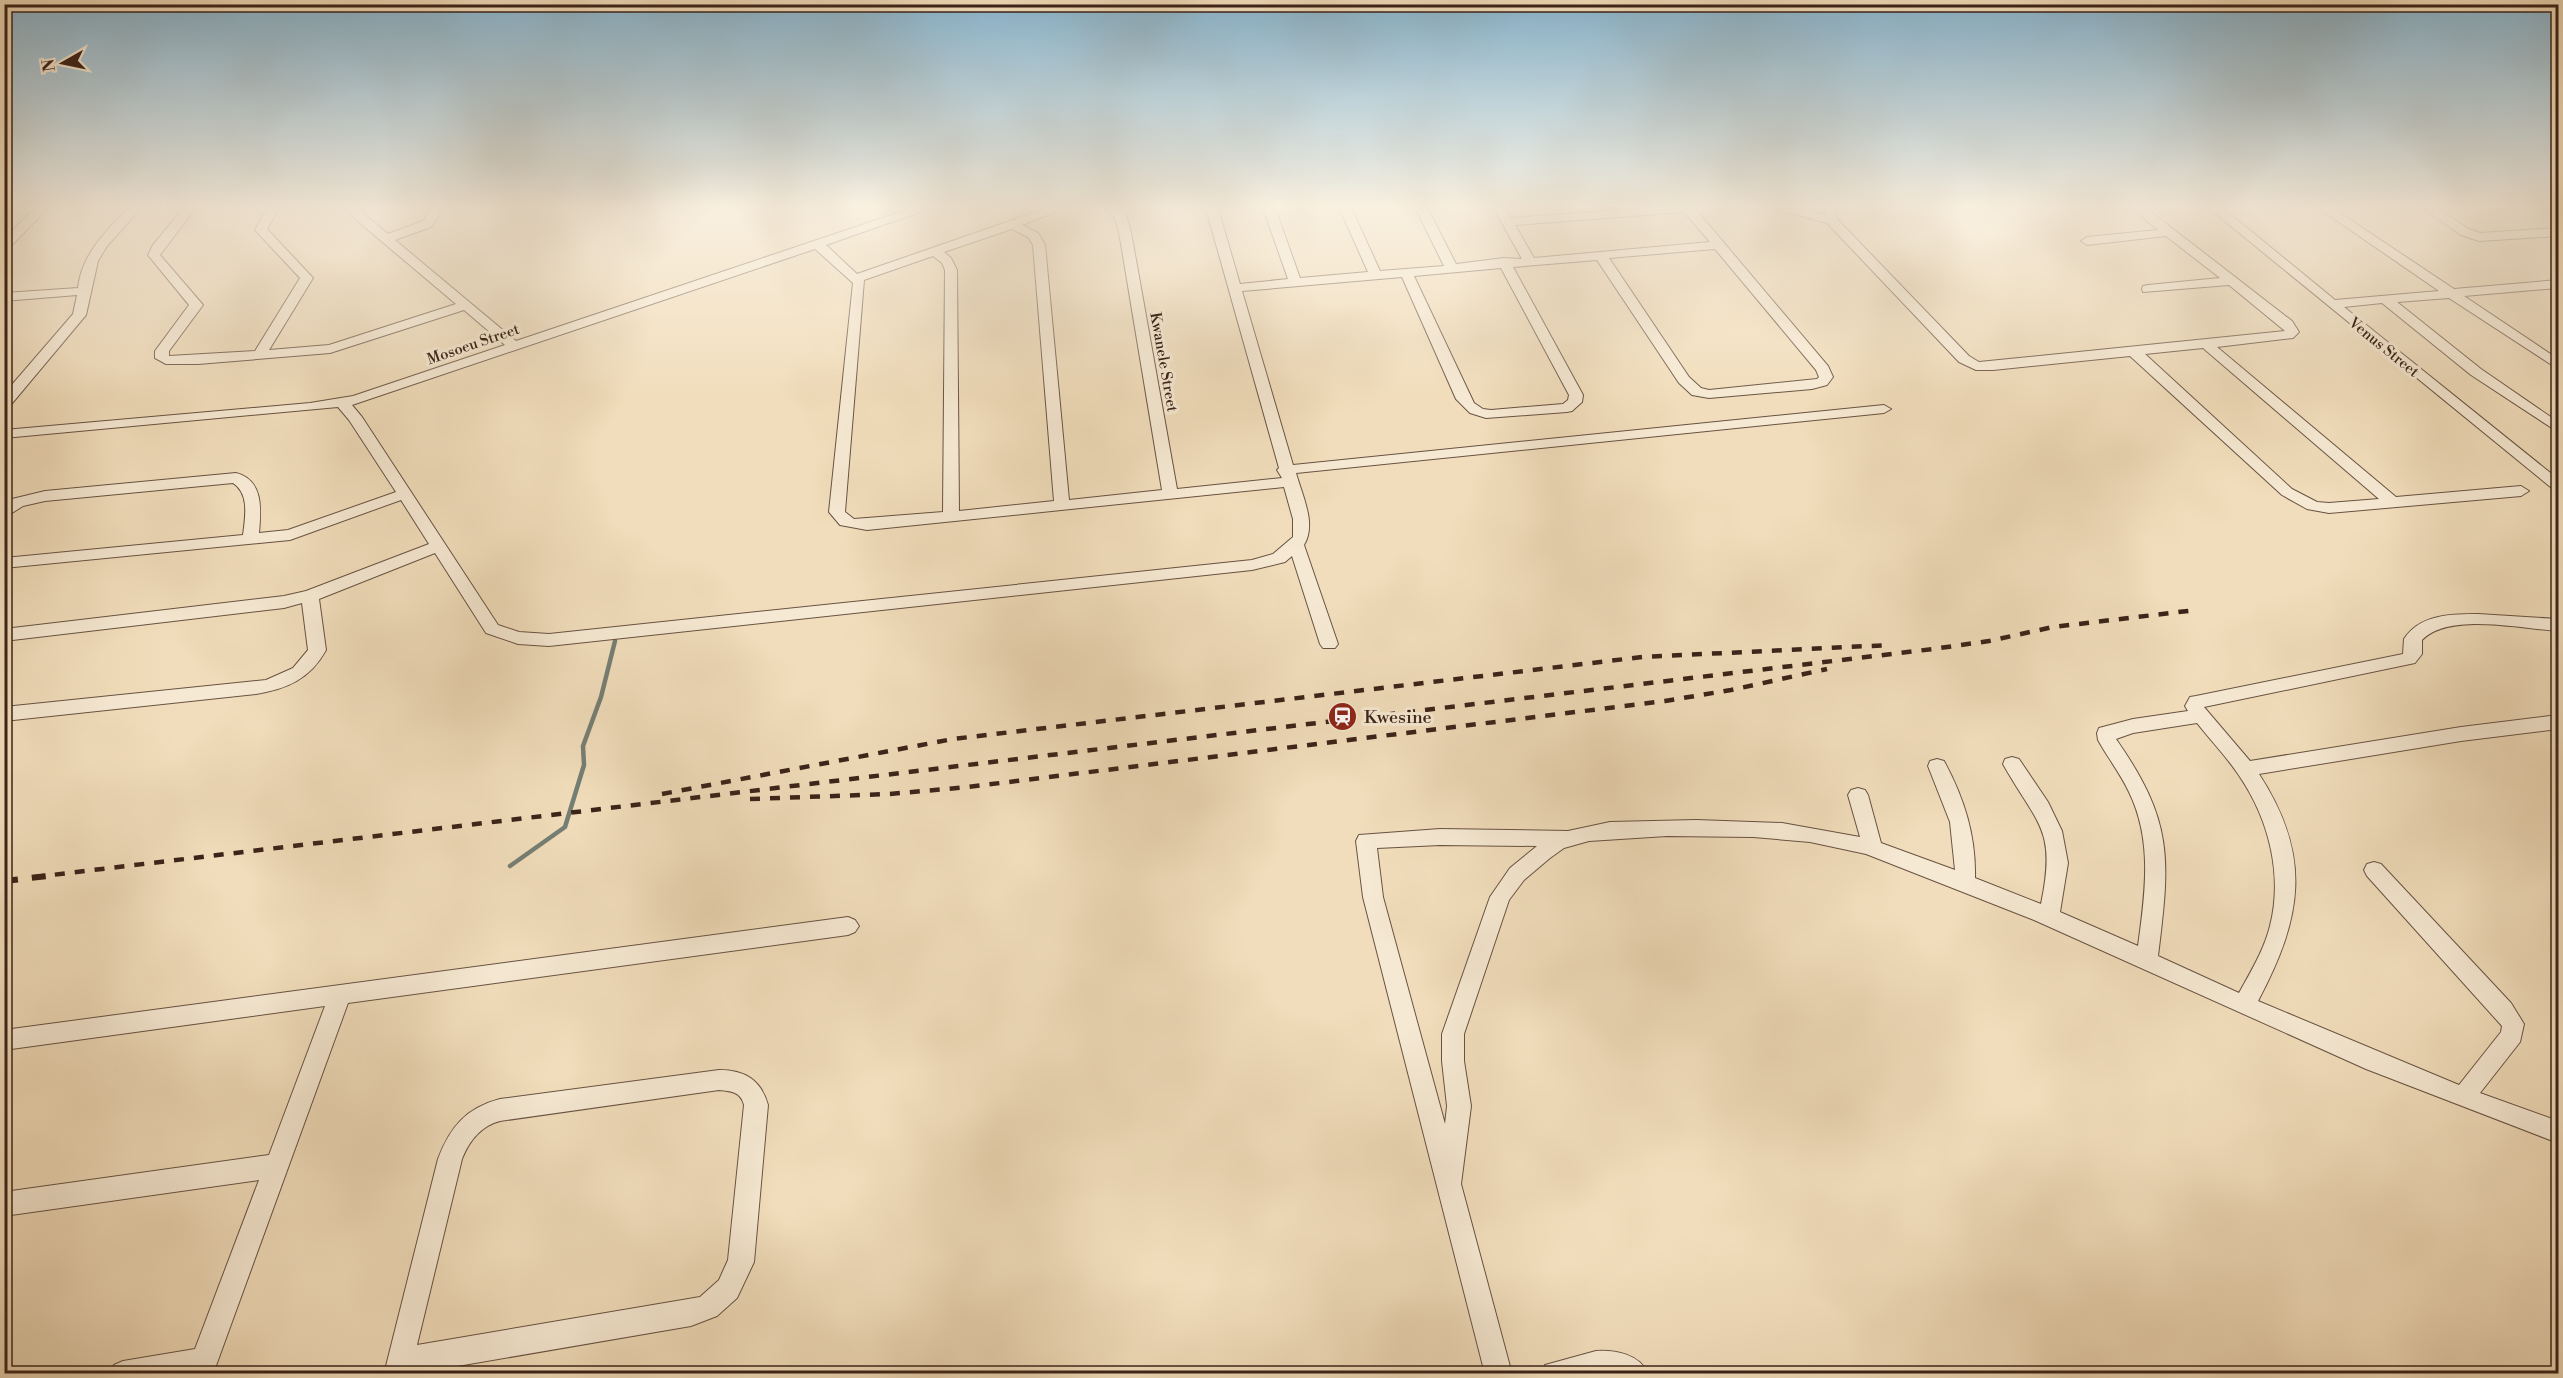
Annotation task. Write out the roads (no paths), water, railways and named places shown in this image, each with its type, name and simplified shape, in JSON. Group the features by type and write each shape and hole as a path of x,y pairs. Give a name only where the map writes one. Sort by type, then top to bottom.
{"street":[{"path":"4,404 79,315 84,303 87,269"},
{"path":"164,269 196,305 162,351 162,358 179,361 330,349 467,305"},
{"path":"259,355 307,278 299,269"},
{"path":"425,269 515,347"},
{"name":"Mosoeu Street","path":"4,434 342,403 387,390 746,269"},
{"path":"847,269 857,278 859,287 838,517 856,525 1170,494 1287,476 1884,409"},
{"path":"857,278 883,269"},
{"path":"951,269 951,517"},
{"path":"1041,269 1062,506"},
{"name":"Kwanele Street","path":"1131,269 1170,494"},
{"path":"342,403 355,417 492,629 518,638 549,640 1252,565 1279,558 1296,545 1301,537 1301,519 1228,269"},
{"path":"1290,269 1294,281"},
{"path":"1373,269 1375,273"},
{"path":"1233,288 1425,269"},
{"path":"1406,271 1463,399 1471,408 1479,413 1491,414 1567,408 1575,402 1576,395 1508,269"},
{"path":"1610,269 1684,380 1697,392 1718,394 1822,382 1826,377 1823,369 1739,269"},
{"path":"1878,269 1970,364 1993,366 2288,335 2292,332 2287,324 2217,269"},
{"name":"Venus Street","path":"2290,269 2559,486"},
{"path":"2417,269 2559,365"},
{"path":"2148,289 2232,281"},
{"path":"2332,304 2559,284"},
{"path":"4,297 84,291"},
{"path":"2386,300 2476,372 2559,428"},
{"path":"2206,344 2393,503"},
{"path":"2132,350 2300,501 2329,508 2522,491"},
{"path":"4,513 18,502 45,496 236,478 248,484 251,492 253,505 250,540"},
{"path":"4,563 297,534 404,494"},
{"path":"1296,545 1329,644"},
{"path":"4,635 284,602 310,596 438,546"},
{"path":"4,714 256,688 280,683 303,670 317,650 310,596"},
{"path":"2244,1005 2273,948 2282,921 2286,897 2286,875 2267,803 2245,769 2194,706 2202,700 2409,658 2413,654 2412,639 2421,630 2437,622 2504,621 2559,626"},
{"path":"2147,960 2156,878 2152,827 2138,790 2107,740 2106,732 2201,716"},
{"path":"2245,769 2462,734 2559,722"},
{"path":"2012,764 2043,814 2056,842 2058,864 2049,916"},
{"path":"1937,766 1954,801 1962,826 1966,850 1965,882"},
{"path":"1858,795 1873,849"},
{"path":"1449,1184 1459,1106 1453,1061 1453,1034 1495,910 1504,891 1517,874 1543,852 1558,842 1611,830 1756,830 1817,835 1873,849 1965,882 2049,916 2306,1034 2463,1097 2559,1132"},
{"path":"1499,1374 1373,897 1366,841 1440,837 1572,838"},
{"path":"2374,870 2503,1010 2513,1024 2512,1035 2463,1097"},
{"path":"4,1041 848,926"},
{"path":"123,1374 201,1367 340,996"},
{"path":"719,1080 740,1081 750,1088 756,1104 741,1262 728,1289 708,1307 691,1313 399,1367 450,1160 458,1139 470,1124 490,1112 500,1110 719,1080"},
{"path":"4,1204 275,1166"},
{"path":"1554,1374 1611,1363 1624,1366 1635,1374"}],"waterway":[{"path":"510,866 565,827 584,765 583,746 601,697 615,641"}],"railway":[{"path":"35,877 1933,649 1989,641 2053,627 2196,610"},
{"path":"662,794 953,739 1642,657 1890,645"},
{"path":"750,799 890,794 968,787 1665,701 1731,690 1827,669"},
{"path":"4,881 48,876"}],"place":[{"name":"Kwesine","path":"1343,717"}]}
